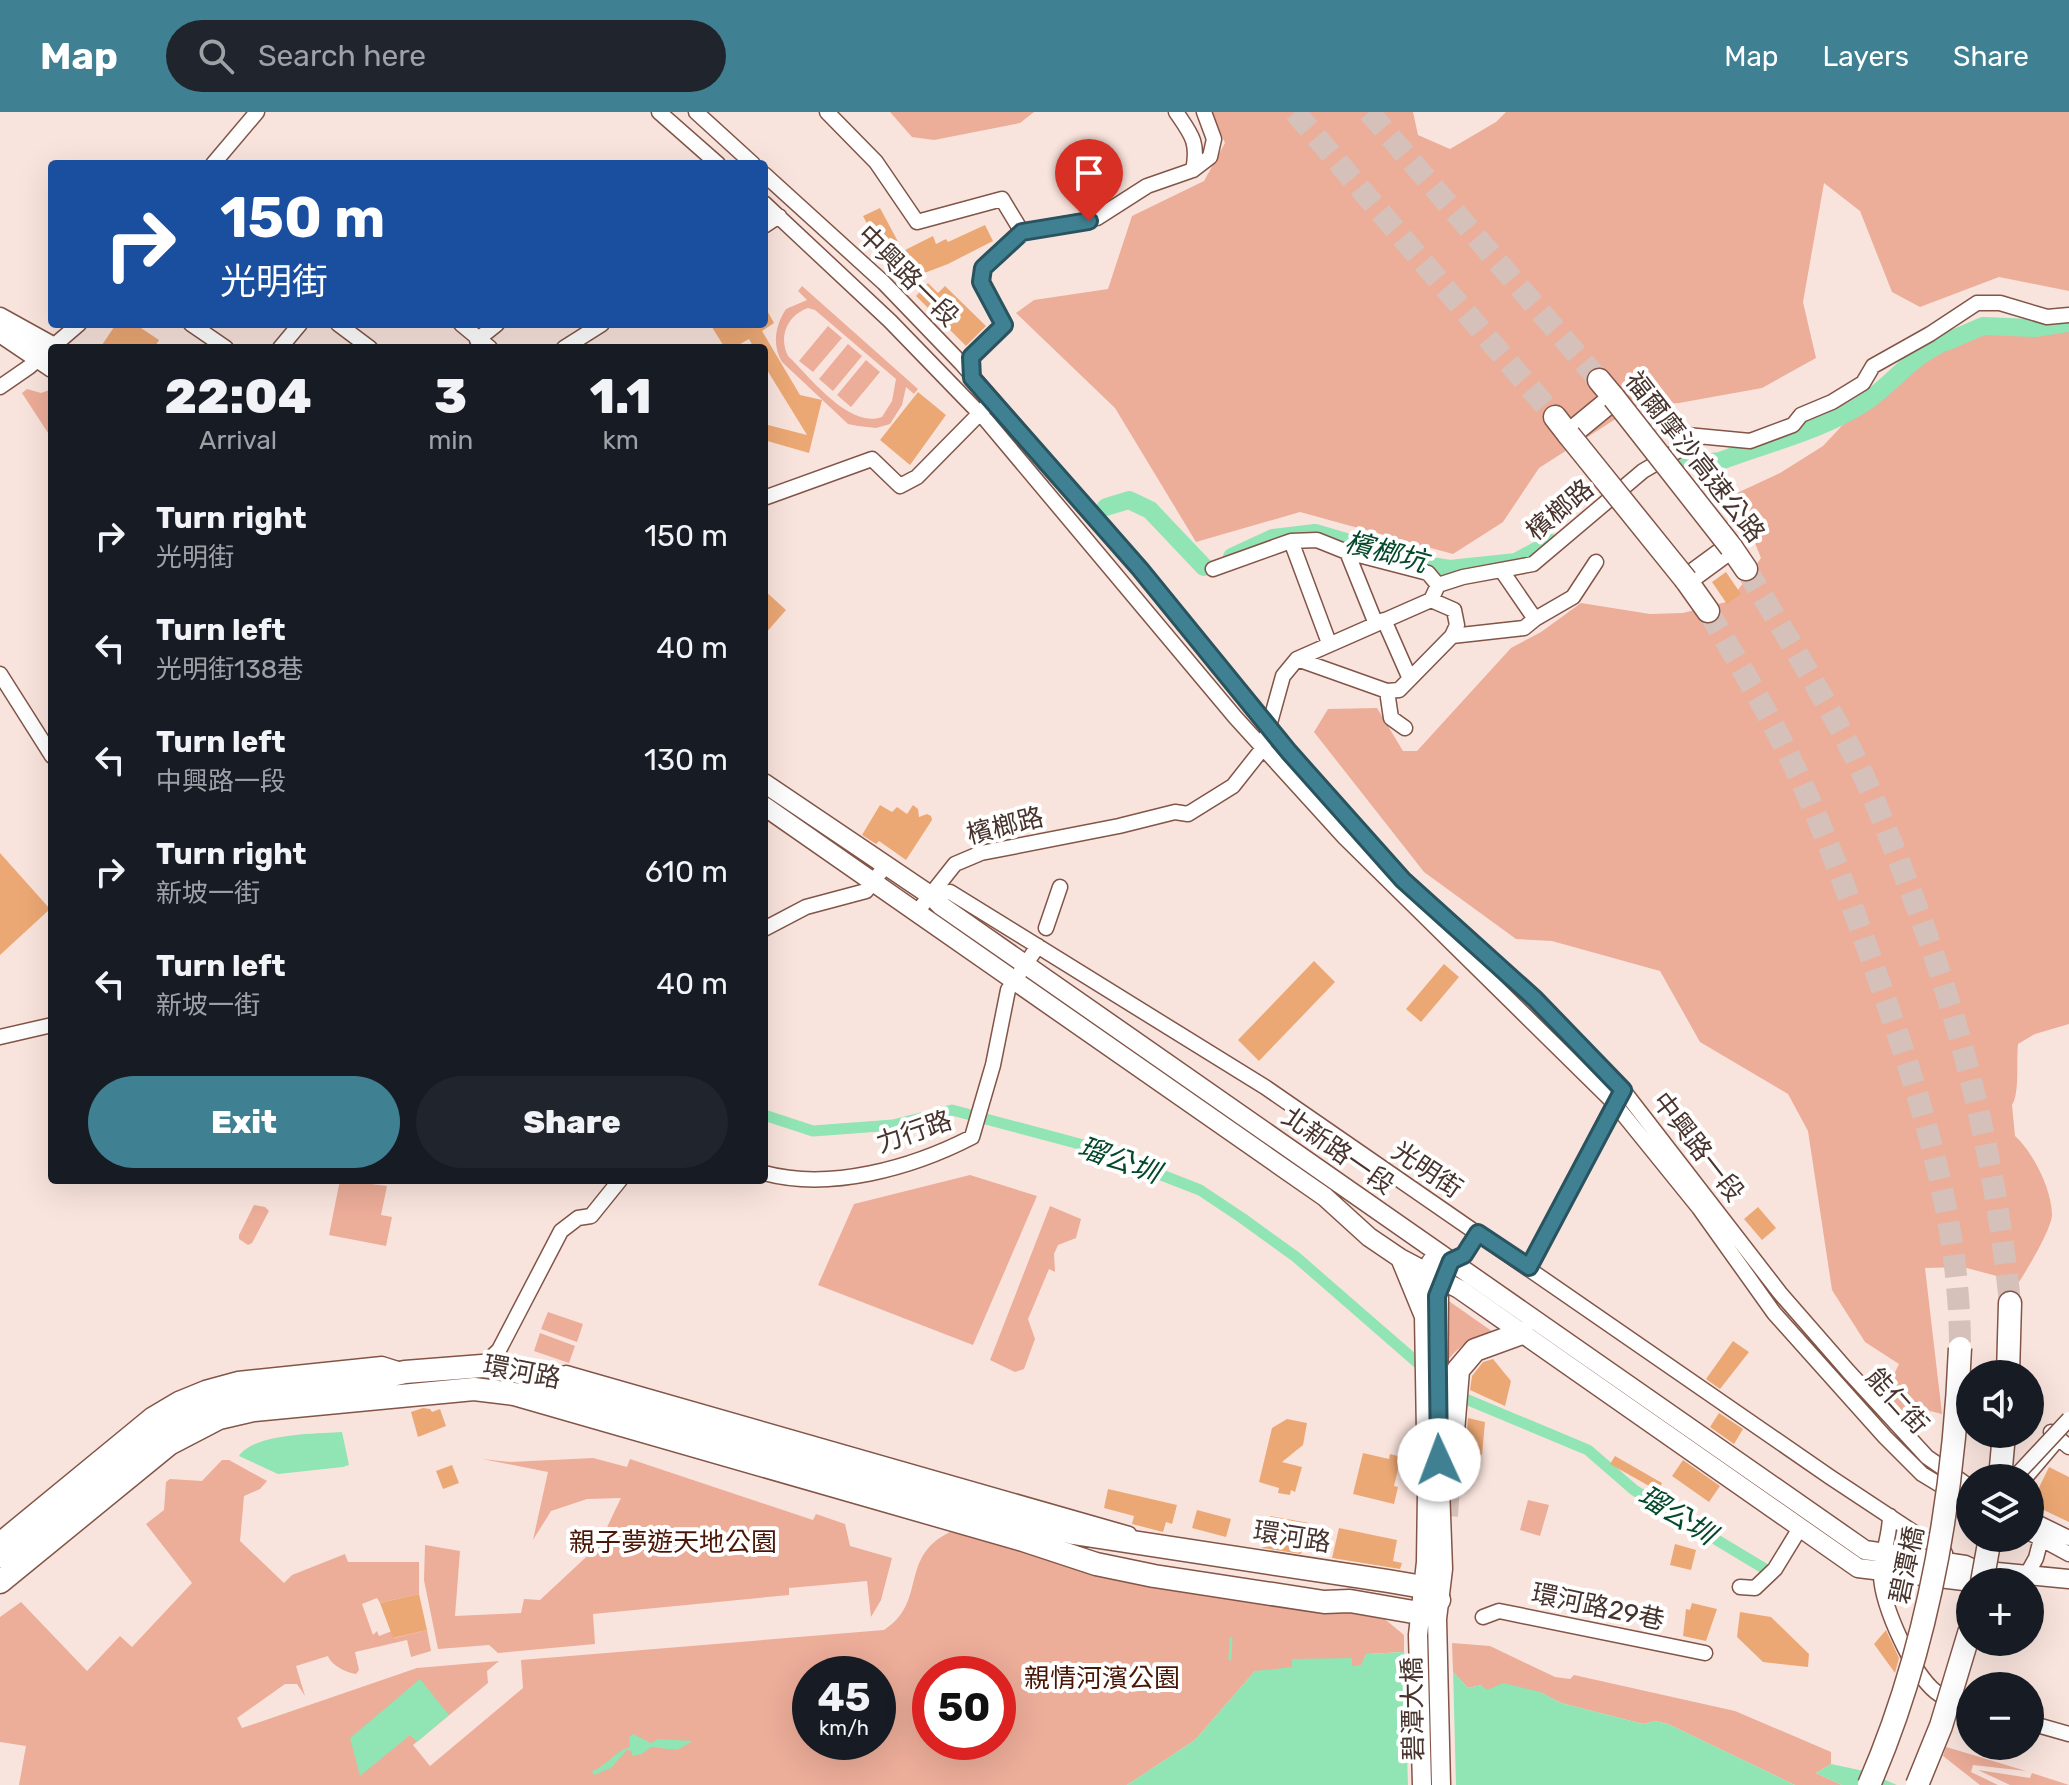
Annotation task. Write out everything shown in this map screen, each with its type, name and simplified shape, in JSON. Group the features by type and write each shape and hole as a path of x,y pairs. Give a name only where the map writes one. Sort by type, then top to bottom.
{"highway":[{"name":"福爾摩沙高速公路","path":"1599,380 1746,569"},
{"path":"1569,435 1614,398"},
{"path":"1555,417 1708,611"},
{"path":"1686,580 1731,547"},
{"path":"2008,1360 2010,1303"},
{"path":"1451,1456 1458,1370 1475,1350 1522,1333"},
{"name":"碧潭橋","path":"1960,1348 1961,1360"},
{"name":"環河路","path":"0,1556 150,1433 199,1404 248,1391 482,1366 544,1378 577,1391 1073,1533 1152,1544 1424,1607"},
{"name":"環河路","path":"0,1582 169,1444 219,1418 254,1410 474,1389 514,1394 1070,1555"},
{"name":"碧潭橋","path":"1869,1785 1912,1668 1933,1584 1956,1436"},
{"path":"1023,1540 1143,1554 1424,1607"},
{"path":"1070,1555 1154,1576 1324,1602 1424,1607"},
{"path":"1070,1555 1139,1561 1306,1589"},
{"path":"1917,1785 1941,1726 1962,1656"}],"main road":[{"path":"0,317 50,344"},
{"path":"0,333 45,364"},
{"name":"北新路一段","path":"768,786 930,895 1019,972 1325,1197 1369,1237 1400,1258 1435,1275 1522,1333 1858,1568 1881,1573 1956,1574"},
{"name":"北新路一段","path":"768,809 917,912 1019,972 1444,1256 1865,1550 1956,1571"},
{"path":"1424,1607 1427,1493 1424,1315 1435,1275 1444,1256"},
{"path":"1400,1258 1424,1315"},
{"path":"1424,1607 1443,1569 1435,1275"},
{"path":"1438,1433 1446,1411 1448,1374 1458,1353 1481,1338 1522,1333"},
{"path":"2044,1581 2069,1579"},
{"path":"2044,1586 2069,1591"},
{"name":"碧潭大橋","path":"1424,1607 1438,1631 1441,1785"},
{"name":"碧潭大橋","path":"1422,1785 1424,1607"}],"street":[{"path":"216,160 257,112"},
{"path":"659,112 712,160"},
{"path":"696,112 749,160"},
{"path":"827,112 876,162 917,222 1002,199 1022,232"},
{"path":"1176,112 1197,151 1193,170"},
{"path":"959,391 972,378 971,357 1004,325 981,282 983,268 1022,232 1097,218 1147,186 1193,170 1210,157 1214,139 1204,112"},
{"path":"718,160 732,144"},
{"name":"中興路一段","path":"768,178 884,283 994,400 1289,752 1403,880 1535,999 1623,1090 1780,1293 1916,1447 1956,1480"},
{"name":"中興路一段","path":"768,206 959,391 1263,748 1428,923 1526,1013 1614,1103 1699,1208 1768,1303 1852,1401 1922,1474 1956,1495"},
{"path":"768,223 779,216"},
{"name":"檳榔路","path":"1438,585 1463,577 1533,564 1643,471 1679,450 1687,435 1750,441 1793,425 1801,415 1832,402 1863,383 1873,366 1977,303 2000,303 2047,317 2069,315"},
{"path":"58,344 75,328"},
{"path":"197,328 220,344"},
{"path":"283,344 297,328"},
{"path":"343,328 365,344"},
{"path":"570,344 596,328"},
{"path":"0,387 45,364"},
{"path":"768,497 872,459 900,486 917,477 994,400"},
{"path":"1213,569 1291,541 1317,540 1347,552 1428,573 1438,585 1431,600 1297,659"},
{"path":"1291,541 1329,643"},
{"path":"1347,552 1410,679"},
{"path":"1452,636 1524,628 1573,597 1596,562"},
{"path":"1502,571 1535,619"},
{"path":"1297,659 1387,691 1399,690 1452,636 1457,625 1454,610 1431,600"},
{"name":"檳榔路","path":"917,912 955,864 981,853 1175,812 1188,814 1233,786 1263,748 1283,676 1297,659"},
{"path":"0,674 48,750"},
{"path":"1387,691 1391,718 1405,728"},
{"path":"768,927 806,907 866,891 886,865"},
{"path":"1046,928 1060,887"},
{"name":"光明街","path":"930,895 950,892 1192,1039 1529,1267 1890,1516 1960,1568"},
{"name":"力行路","path":"768,1174 808,1181 872,1172 940,1153 972,1137 994,1060 1008,990 1038,946"},
{"path":"0,1037 48,1026"},
{"path":"1529,1267 1623,1090"},
{"path":"482,1366 499,1350 561,1231 578,1218 591,1216 617,1184"},
{"path":"1444,1256 1464,1255 1478,1233"},
{"path":"1780,1293 1801,1329"},
{"path":"1768,1303 1801,1329"},
{"name":"能仁街","path":"1801,1329 1923,1466 1942,1479 1956,1484"},
{"name":"環河路","path":"0,1539 151,1415 205,1388 238,1379 382,1364 405,1372"},
{"path":"2037,1464 2062,1436 2069,1417"},
{"path":"2027,1464 2069,1417"},
{"path":"2025,1464 2062,1436"},
{"path":"1890,1516 1881,1573 1884,1597 1920,1674 1937,1694 1956,1701"},
{"path":"2044,1526 2069,1538"},
{"path":"1740,1587 1755,1588 1771,1573 1800,1528"},
{"path":"2044,1540 2069,1554"},
{"name":"環河路29巷","path":"1483,1617 1499,1611 1705,1653"},
{"path":"2044,1727 2069,1734"}],"green space":[{"path":"890,112 1034,112 1020,123 934,140 912,137"},
{"path":"1211,112 1413,112 1418,135 1450,149 1496,122 1506,112 2069,112 2069,291 1999,277 1920,307 1892,292 1860,211 1824,183 1803,302 1816,358 1762,388 1679,403 1636,406 1539,468 1503,522 1453,554 1300,512 1196,542 1115,408 1016,313 1034,300 1108,289 1132,216 1204,181 1225,143"},
{"path":"802,286 918,389 914,394 906,387 902,405 890,424 876,428 848,424 782,362 777,349 777,329 786,309 807,300 798,291","holes":["808,308 815,310 896,379 892,401 882,417 869,419 844,409 788,356 784,341 790,321 801,311"]},
{"path":"828,326 842,338 813,372 799,361"},
{"path":"2069,327 2069,1024 2035,1034 2018,1044 2017,1084 2012,1105 2015,1136 2040,1172 2049,1194 2051,1222 2019,1282 1963,1267 1925,1268 1942,1414 1922,1409 1910,1429 1883,1397 1899,1364 1865,1342 1832,1290 1808,1131 1788,1094 1700,1042 1660,971 1552,941 1516,939 1424,872 1314,732 1328,709 1377,708 1403,751 1417,751 1511,648 1541,632 1581,603 1650,614 1683,613 1730,601 1761,558 1735,494 1780,473 1823,446 1866,400 1956,328"},
{"path":"848,344 862,356 833,391 819,379"},
{"path":"866,360 880,372 851,407 837,395"},
{"path":"27,389 41,393 48,390 48,433 22,393"},
{"path":"970,1175 1037,1196 973,1345 818,1285 854,1204"},
{"path":"339,1184 387,1186 381,1215 392,1217 386,1246 329,1235"},
{"path":"254,1205 269,1211 248,1245 239,1239 239,1235"},
{"path":"1050,1206 1081,1219 1076,1238 1058,1245 1054,1254 1055,1272 1049,1269 1028,1319 1035,1339 1024,1369 1015,1372 990,1360"},
{"path":"1443,1297 1496,1334 1467,1343 1445,1364"},
{"path":"548,1312 583,1324 577,1342 541,1329"},
{"path":"540,1333 575,1346 569,1363 534,1351"},
{"name":"親子夢遊天地公園","path":"593,1458 627,1467 630,1459 813,1520 816,1514 845,1524 850,1546 892,1558 881,1600 871,1617 867,1581 789,1588 789,1595 593,1614 595,1644 498,1653 489,1645 438,1649 424,1580 425,1545 460,1551 455,1616 521,1613 524,1599 540,1600 598,1546 621,1498 587,1499 551,1511 533,1540 548,1472 482,1459 510,1462"},
{"name":"親情河濱公園","path":"222,1460 229,1460 267,1481 260,1489 244,1496 240,1541 284,1583 292,1575 345,1554 348,1562 419,1562 419,1594 380,1603 377,1598 362,1604 373,1635 377,1631 379,1636 392,1631 394,1638 427,1630 431,1651 411,1657 407,1640 355,1652 359,1670 356,1674 340,1668 328,1656 296,1666 305,1696 297,1684 285,1684 237,1718 242,1728 417,1668 499,1661 487,1671 488,1683 413,1745 430,1766 523,1688 521,1660 884,1630 906,1606 924,1554 934,1542 950,1532 1381,1616 1404,1635 1404,1652 1366,1654 1362,1665 1355,1670 1255,1671 1195,1740 1127,1785 19,1785 26,1746 0,1742 0,1617 21,1602 87,1671 120,1636 132,1647 192,1583 146,1524 164,1510 166,1482 170,1479 202,1481"},
{"path":"1528,1500 1549,1505 1540,1536 1520,1530"},
{"path":"1452,1643 1490,1646 1555,1677 1570,1679 1574,1675 1735,1711 1831,1752 1831,1764 1816,1773 1842,1785 1795,1785 1668,1724 1655,1721 1643,1724 1561,1703 1540,1692 1486,1690 1481,1685 1468,1688 1453,1672"},
{"path":"1946,1747 1956,1750 1956,1760 1989,1760 2026,1771 1973,1765 1971,1772 1998,1785 1980,1785 1943,1756"},
{"path":"1978,1770 2030,1778 2032,1773 2069,1785 2010,1785"}],"shaded area":[{"path":"342,1432 349,1465 343,1467 278,1474 239,1456 247,1448 271,1439"},
{"path":"1404,1652 1453,1672 1468,1688 1481,1685 1487,1690 1503,1683 1540,1692 1561,1703 1643,1724 1655,1721 1668,1724 1795,1785 1127,1785 1195,1740 1255,1671 1292,1667 1292,1659 1352,1658 1352,1666 1361,1665 1366,1654"},
{"path":"420,1679 449,1715 417,1742 410,1735 360,1776 350,1738"},
{"path":"633,1734 651,1743 658,1739 693,1741 677,1750 651,1747 642,1754 632,1756 632,1751 627,1750 611,1768 594,1775 592,1771 630,1747 629,1737"},
{"path":"1831,1764 1864,1771 1897,1785 1842,1785 1816,1773"}],"pier":[{"path":"1404,1648 1453,1668 1456,1785 1408,1785"}],"building":[{"path":"880,208 903,251 933,236 936,244 946,239 948,242 985,225 993,241 948,264 898,283 863,216"},
{"path":"928,283 938,293 945,286 986,326 966,346 916,296"},
{"path":"768,312 774,323 768,327"},
{"path":"113,328 141,328 159,340 156,344 103,344"},
{"path":"712,328 766,328 762,331 800,395 822,400 809,453 768,441 768,425 807,435 768,372 768,344 752,344 749,339 740,344 722,344"},
{"path":"918,392 946,415 910,465 880,440"},
{"path":"1726,572 1741,594 1727,604 1712,582"},
{"path":"768,594 786,610 768,630"},
{"path":"880,805 892,812 897,807 907,814 913,805 918,809 919,817 931,816 932,820 906,860 879,841 876,844 862,835"},
{"path":"0,853 48,907 48,911 0,955"},
{"path":"1314,961 1335,982 1259,1061 1238,1040"},
{"path":"1444,964 1459,977 1421,1022 1406,1009"},
{"path":"1758,1207 1776,1228 1762,1240 1744,1219"},
{"path":"1733,1341 1749,1352 1720,1389 1706,1379"},
{"path":"1493,1359 1511,1381 1505,1406 1470,1390 1472,1376 1483,1362"},
{"path":"423,1408 432,1412 440,1409 446,1426 418,1437 411,1412"},
{"path":"1719,1413 1743,1429 1734,1444 1710,1427"},
{"path":"1468,1418 1485,1422 1482,1455 1477,1454 1476,1460 1465,1458"},
{"path":"1287,1419 1307,1423 1303,1445 1282,1462 1302,1467 1295,1492 1291,1490 1290,1495 1278,1493 1279,1488 1259,1482 1272,1428"},
{"path":"1363,1453 1389,1459 1390,1454 1401,1457 1394,1486 1398,1487 1394,1504 1353,1494"},
{"path":"1615,1456 1662,1483 1658,1491 1610,1464"},
{"path":"1683,1460 1720,1486 1709,1502 1672,1476"},
{"path":"452,1465 459,1483 443,1489 436,1471"},
{"path":"2049,1467 2069,1477 2069,1522 2044,1510 2044,1477"},
{"path":"1108,1489 1177,1505 1172,1524 1166,1522 1163,1532 1132,1524 1134,1516 1104,1508"},
{"path":"1197,1510 1231,1519 1226,1537 1192,1528"},
{"path":"1270,1516 1309,1523 1301,1554 1262,1548"},
{"path":"1339,1528 1397,1540 1393,1561 1402,1563 1400,1569 1332,1558"},
{"path":"1675,1544 1696,1550 1691,1570 1670,1565"},
{"path":"419,1594 427,1630 393,1638 380,1603"},
{"path":"1692,1603 1717,1609 1706,1641 1683,1636 1686,1609 1690,1610"},
{"path":"1740,1612 1771,1617 1809,1654 1808,1667 1763,1662 1737,1637"},
{"path":"1886,1630 1899,1658 1895,1673 1874,1644"}],"waterway":[{"name":"檳榔坑","path":"1946,342 1983,326 2035,328 2069,323"},
{"name":"檳榔坑","path":"1688,460 1706,463 1720,461 1830,421 1864,403 1917,358 1937,346"},
{"name":"檳榔坑","path":"1106,507 1129,500 1150,510 1204,567"},
{"name":"檳榔坑","path":"1232,557 1273,538 1315,533 1424,565 1450,569 1516,562 1551,543"},
{"name":"瑠公圳","path":"768,1116 813,1131 893,1125 952,1110 1087,1146 1200,1190 1296,1257 1419,1364"},
{"name":"瑠公圳","path":"1461,1397 1588,1450 1634,1490 1765,1569"},
{"path":"1230,1659 1231,1639"}],"tunnel":[{"path":"1295,112 1555,417"},
{"path":"1369,112 1599,380"},
{"path":"1746,569 1852,752 1881,815 1921,918 1971,1079 1994,1189 2010,1303"},
{"path":"1708,611 1801,781 1846,890 1901,1043 1927,1128 1947,1215 1954,1259 1960,1348"},
{"path":"1447,1516 1451,1456"}],"route":[{"path":"1089,221 1022,232 983,268 981,282 1004,325 971,357 972,378 1140,569 1289,752 1403,880 1535,999 1623,1090 1529,1267 1478,1233 1464,1255 1451,1261 1442,1278 1437,1296 1439,1460"}]}
